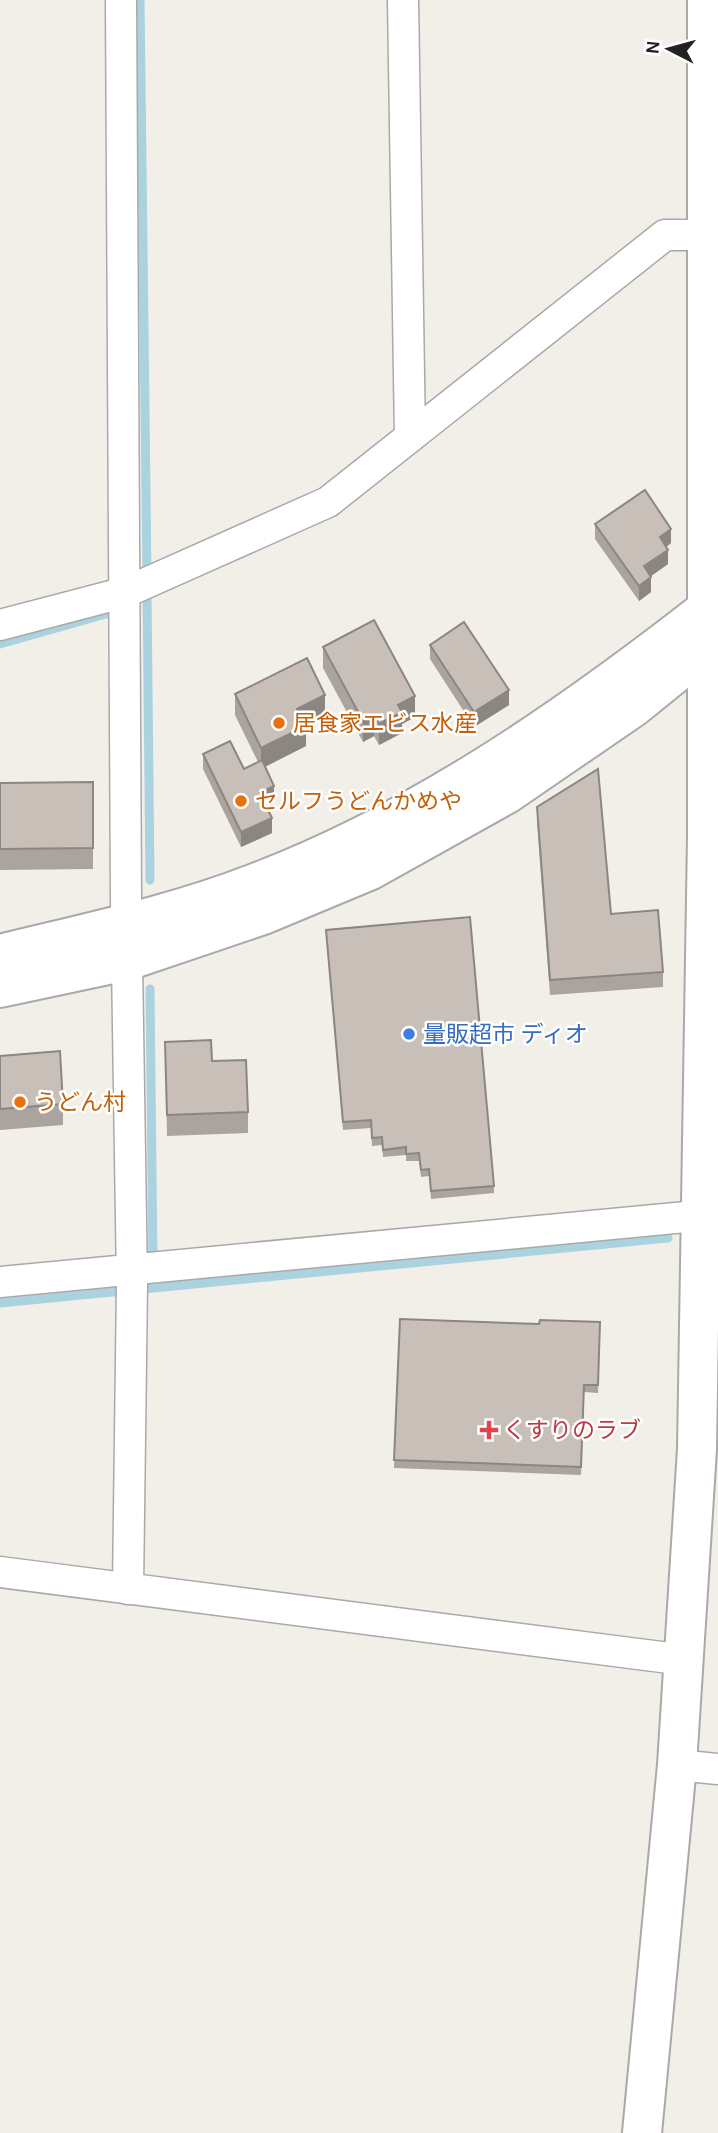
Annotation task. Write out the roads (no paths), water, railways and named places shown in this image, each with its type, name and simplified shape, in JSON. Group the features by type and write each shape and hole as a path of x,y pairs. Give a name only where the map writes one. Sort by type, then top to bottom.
{"street":[{"path":"121,0 133,596 126,923 140,1278 128,1589"},
{"path":"403,0 410,437"},
{"path":"642,2133 677,1765 710,1214 713,623 707,236 707,0"},
{"path":"0,625 133,596 328,502 665,234 707,236"},
{"path":"0,954 126,923 254,884 357,838 487,765 713,623"},
{"path":"0,988 127,961 263,915 371,870 507,794 634,707 713,623"},
{"path":"0,1282 140,1278 710,1214"},
{"path":"0,1572 684,1660"},
{"path":"677,1765 718,1769"}],"waterway":[{"path":"140,0 147,576"},
{"path":"147,590 150,880"},
{"path":"0,644 120,610"},
{"path":"150,989 153,1263"},
{"path":"0,1303 668,1238"}],"place":[{"name":"居食家エビス水産","path":"279,723"},
{"name":"セルフうどんかめや","path":"241,801"},
{"name":"量販超市 ディオ","path":"409,1034"},
{"name":"うどん村","path":"20,1102"},
{"name":"くすりのラブ","path":"489,1430"}]}
